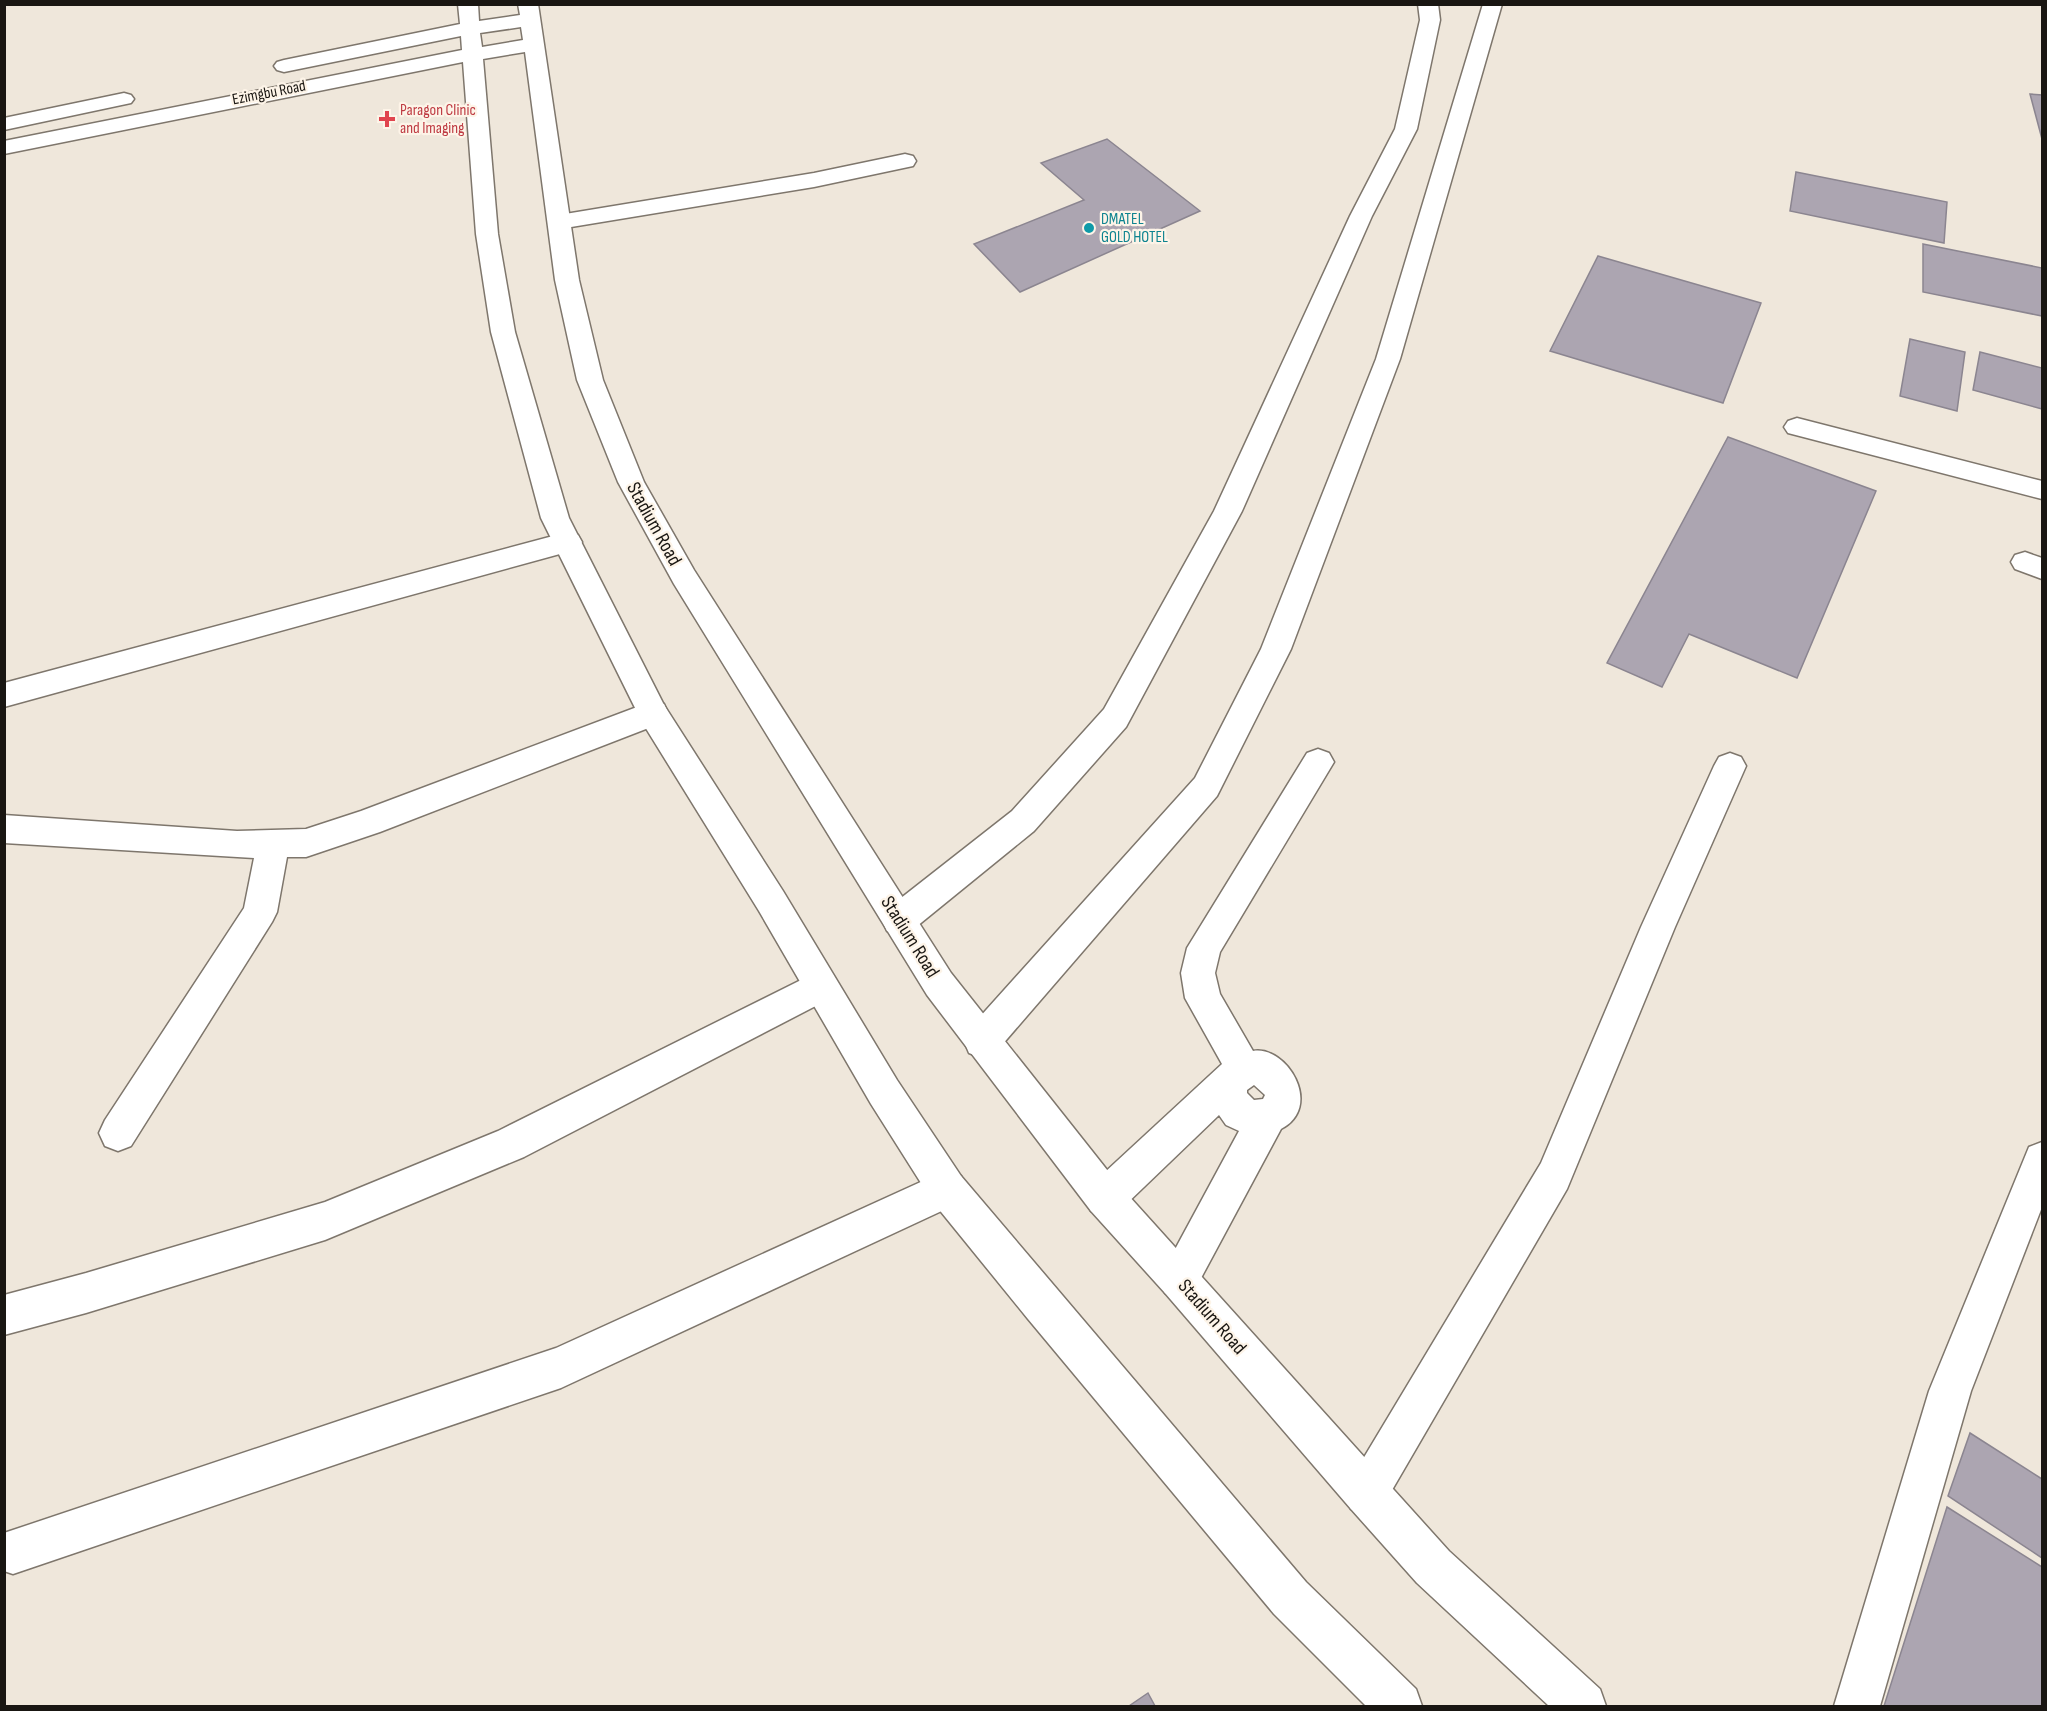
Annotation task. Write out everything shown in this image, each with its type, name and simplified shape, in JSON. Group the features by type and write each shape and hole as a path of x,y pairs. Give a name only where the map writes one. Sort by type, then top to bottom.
{"main road":[{"path":"899,920 1023,820 1115,718 1228,511 1361,216 1406,129 1430,20 1428,4"},
{"path":"982,1041 1206,787 1276,649 1388,359 1493,4"},
{"name":"Stadium Road","path":"530,23 567,280 590,380 631,482 684,578 939,984 1105,1198 1179,1279 1365,1494 1434,1567 1583,1707"},
{"name":"Ezimgbu Road","path":"261,71 470,29 530,23"},
{"path":"470,29 487,234 503,332 555,518 653,713 771,901 884,1092 947,1189 1290,1598 1399,1707"},
{"name":"Ezimgbu Road","path":"4,148 216,103 470,29"},
{"path":"4,124 144,95"},
{"path":"559,222 814,180 905,162"},
{"path":"1797,427 2043,490"},
{"path":"4,695 568,542"},
{"path":"4,829 237,845 306,843 369,822 653,713"},
{"path":"1238,1073 1203,998 1198,973 1203,948 1318,762"},
{"path":"1365,1494 1554,1176 1654,938 1730,766"},
{"path":"118,1133 260,912 273,844"},
{"path":"4,1315 86,1293 325,1221 511,1144 820,986"},
{"path":"1105,1198 1238,1073 1257,1068 1270,1073 1281,1084 1283,1098 1279,1110 1267,1118 1179,1279"},
{"path":"1857,1707 1950,1391 2043,1160"},
{"path":"13,1552 561,1368 947,1189"}],"building":[{"path":"2030,94 2042,95 2042,139"},
{"name":"DMATEL GOLD HOTEL","path":"1107,139 1200,211 1020,292 974,244 1084,200 1041,163"},
{"path":"1796,172 1947,202 1944,243 1790,211"},
{"path":"1923,244 2042,268 2042,316 1923,292"},
{"path":"1598,256 1761,303 1723,403 1550,351"},
{"path":"1910,339 1965,352 1957,411 1900,396"},
{"path":"1980,352 2042,368 2042,409 1973,390"},
{"path":"1728,437 1876,491 1797,678 1689,634 1662,687 1607,663"},
{"path":"1970,1433 2042,1479 2042,1558 1948,1496"},
{"path":"1947,1507 2042,1567 2042,1706 1884,1706"},
{"path":"1148,1693 1155,1706 1129,1706"}],"place":[{"name":"Paragon Clinic and Imaging","path":"387,119"},
{"name":"DMATEL GOLD HOTEL","path":"1089,228"}]}
